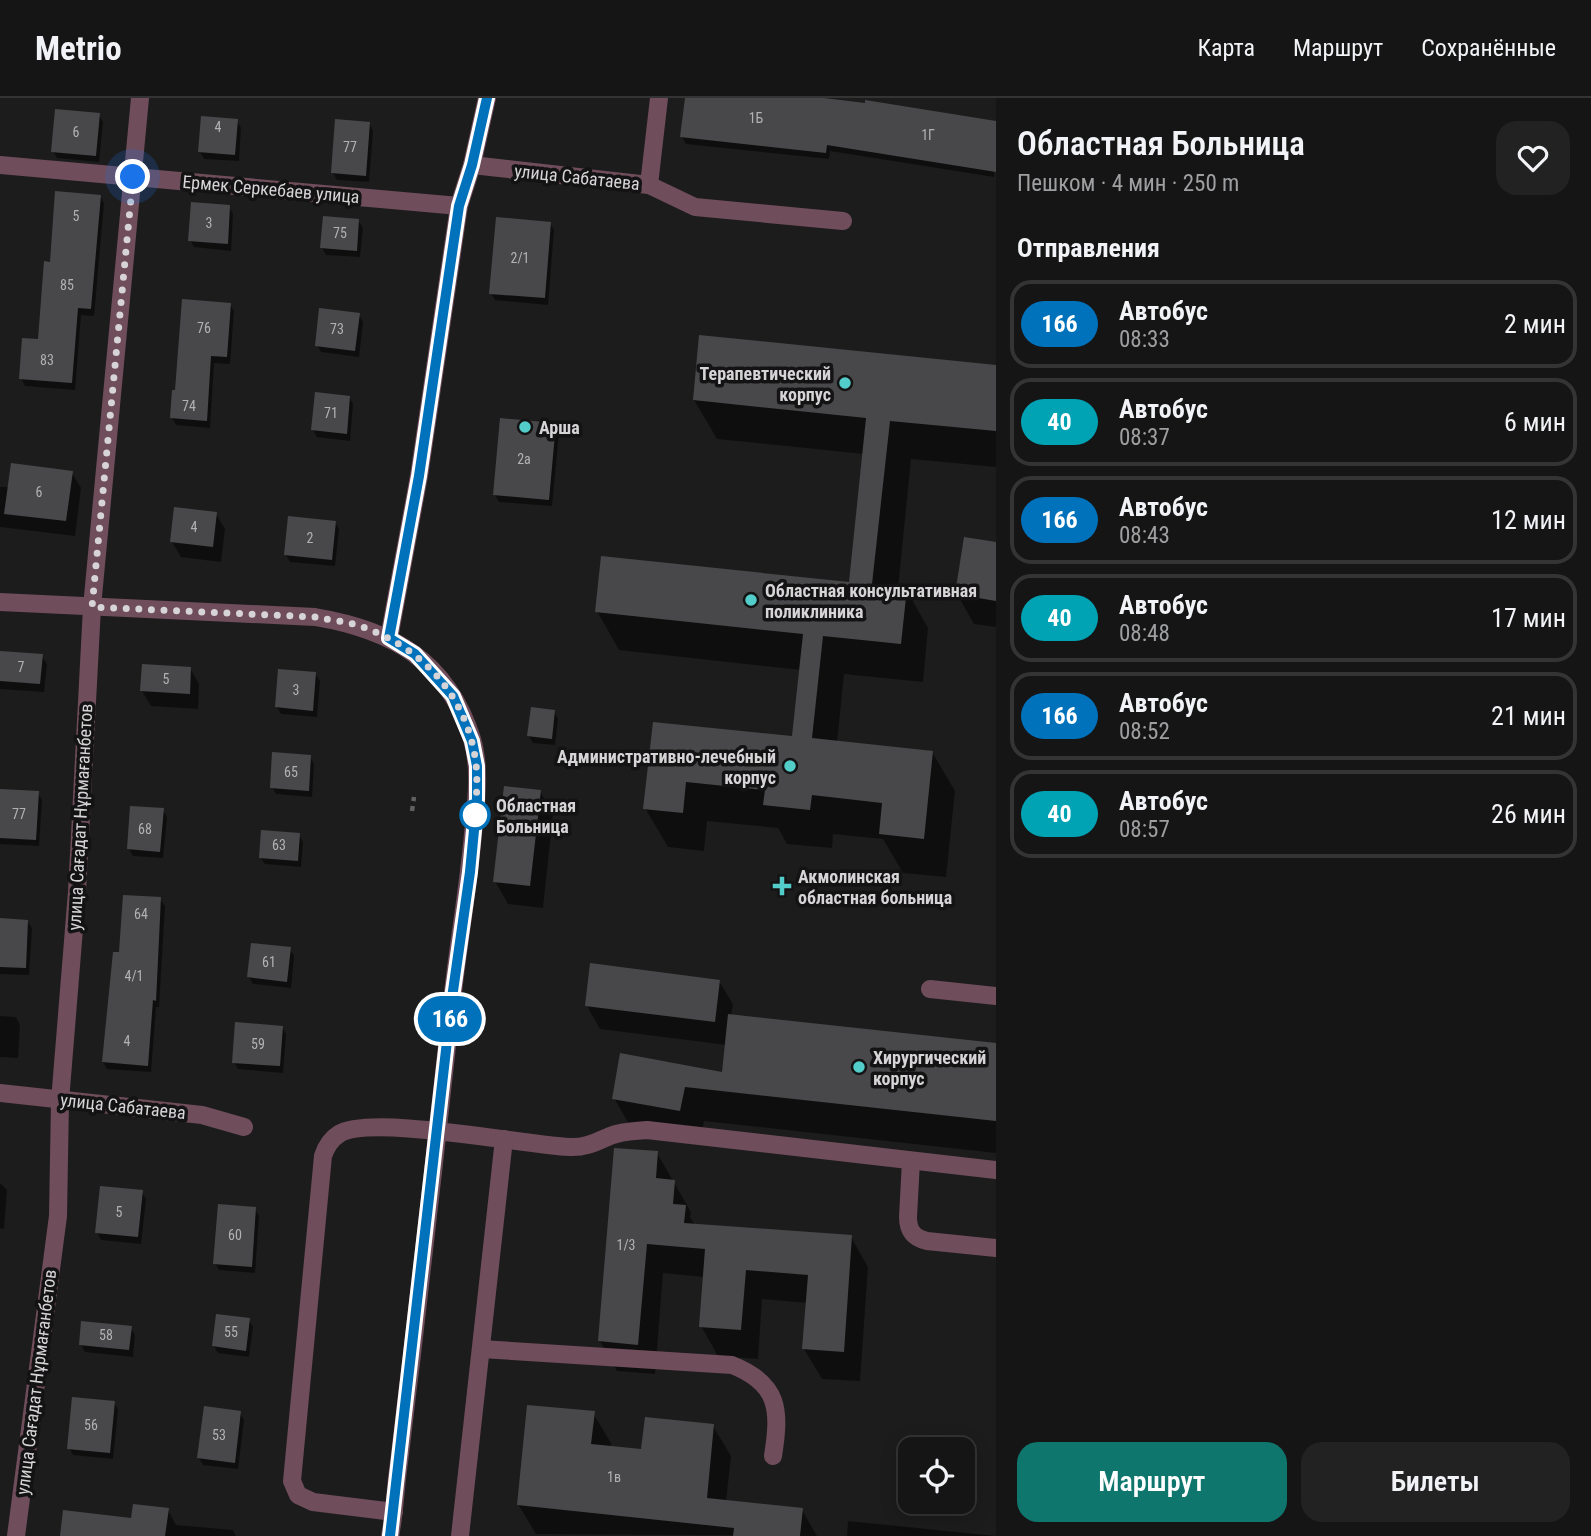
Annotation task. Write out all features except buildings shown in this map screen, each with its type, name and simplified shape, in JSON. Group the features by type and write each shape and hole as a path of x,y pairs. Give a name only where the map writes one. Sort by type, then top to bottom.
{"street":[{"name":"улица Сағадат Нұрмағанбетов","path":"16,1536 58,1216 60,1101 77,892 92,607 140,98"},
{"path":"389,638 419,476 459,206 472,165 487,98"},
{"path":"649,185 659,98"},
{"name":"Ермек Серкебаев улица","path":"0,165 459,206"},
{"name":"улица Сабатаева","path":"472,165 649,185 695,207 844,221"},
{"path":"0,602 316,617 351,624 389,638 415,654 453,696 472,741 477,766 477,799 470,872 452,998 390,1536"},
{"path":"930,989 996,996"},
{"name":"улица Сабатаева","path":"0,1093 202,1115 244,1127"},
{"path":"394,1512 313,1502 298,1495 292,1481 323,1156 332,1140 340,1133 373,1128 438,1131 583,1147 611,1136 647,1130 996,1170"},
{"path":"460,1536 504,1139"},
{"path":"911,1161 908,1227 912,1234 927,1241 996,1248"},
{"path":"481,1349 732,1365 748,1371 771,1394 777,1413 773,1456"}],"path":[{"path":"412,811 414,797"}],"bus line":[{"name":"166","path":"390,1536 452,998 470,872 477,799 477,766 472,741 453,696 437,675 415,654 389,638 419,476 459,206 472,165 487,98"}],"place":[{"name":"Терапевтический корпус","path":"845,383"},
{"name":"Арша","path":"525,427"},
{"name":"Областная консультативная поликлиника","path":"751,600"},
{"name":"Административно-лечебный корпус","path":"790,766"},
{"name":"Областная Больница","path":"475,815"},
{"name":"Акмолинская областная больница","path":"782,886"},
{"name":"Хирургический корпус","path":"859,1067"}],"route":[{"path":"133,177 92,607 316,617 351,624 389,638 415,654 437,675 453,696 472,741 477,766 474,823 475,815"}]}
